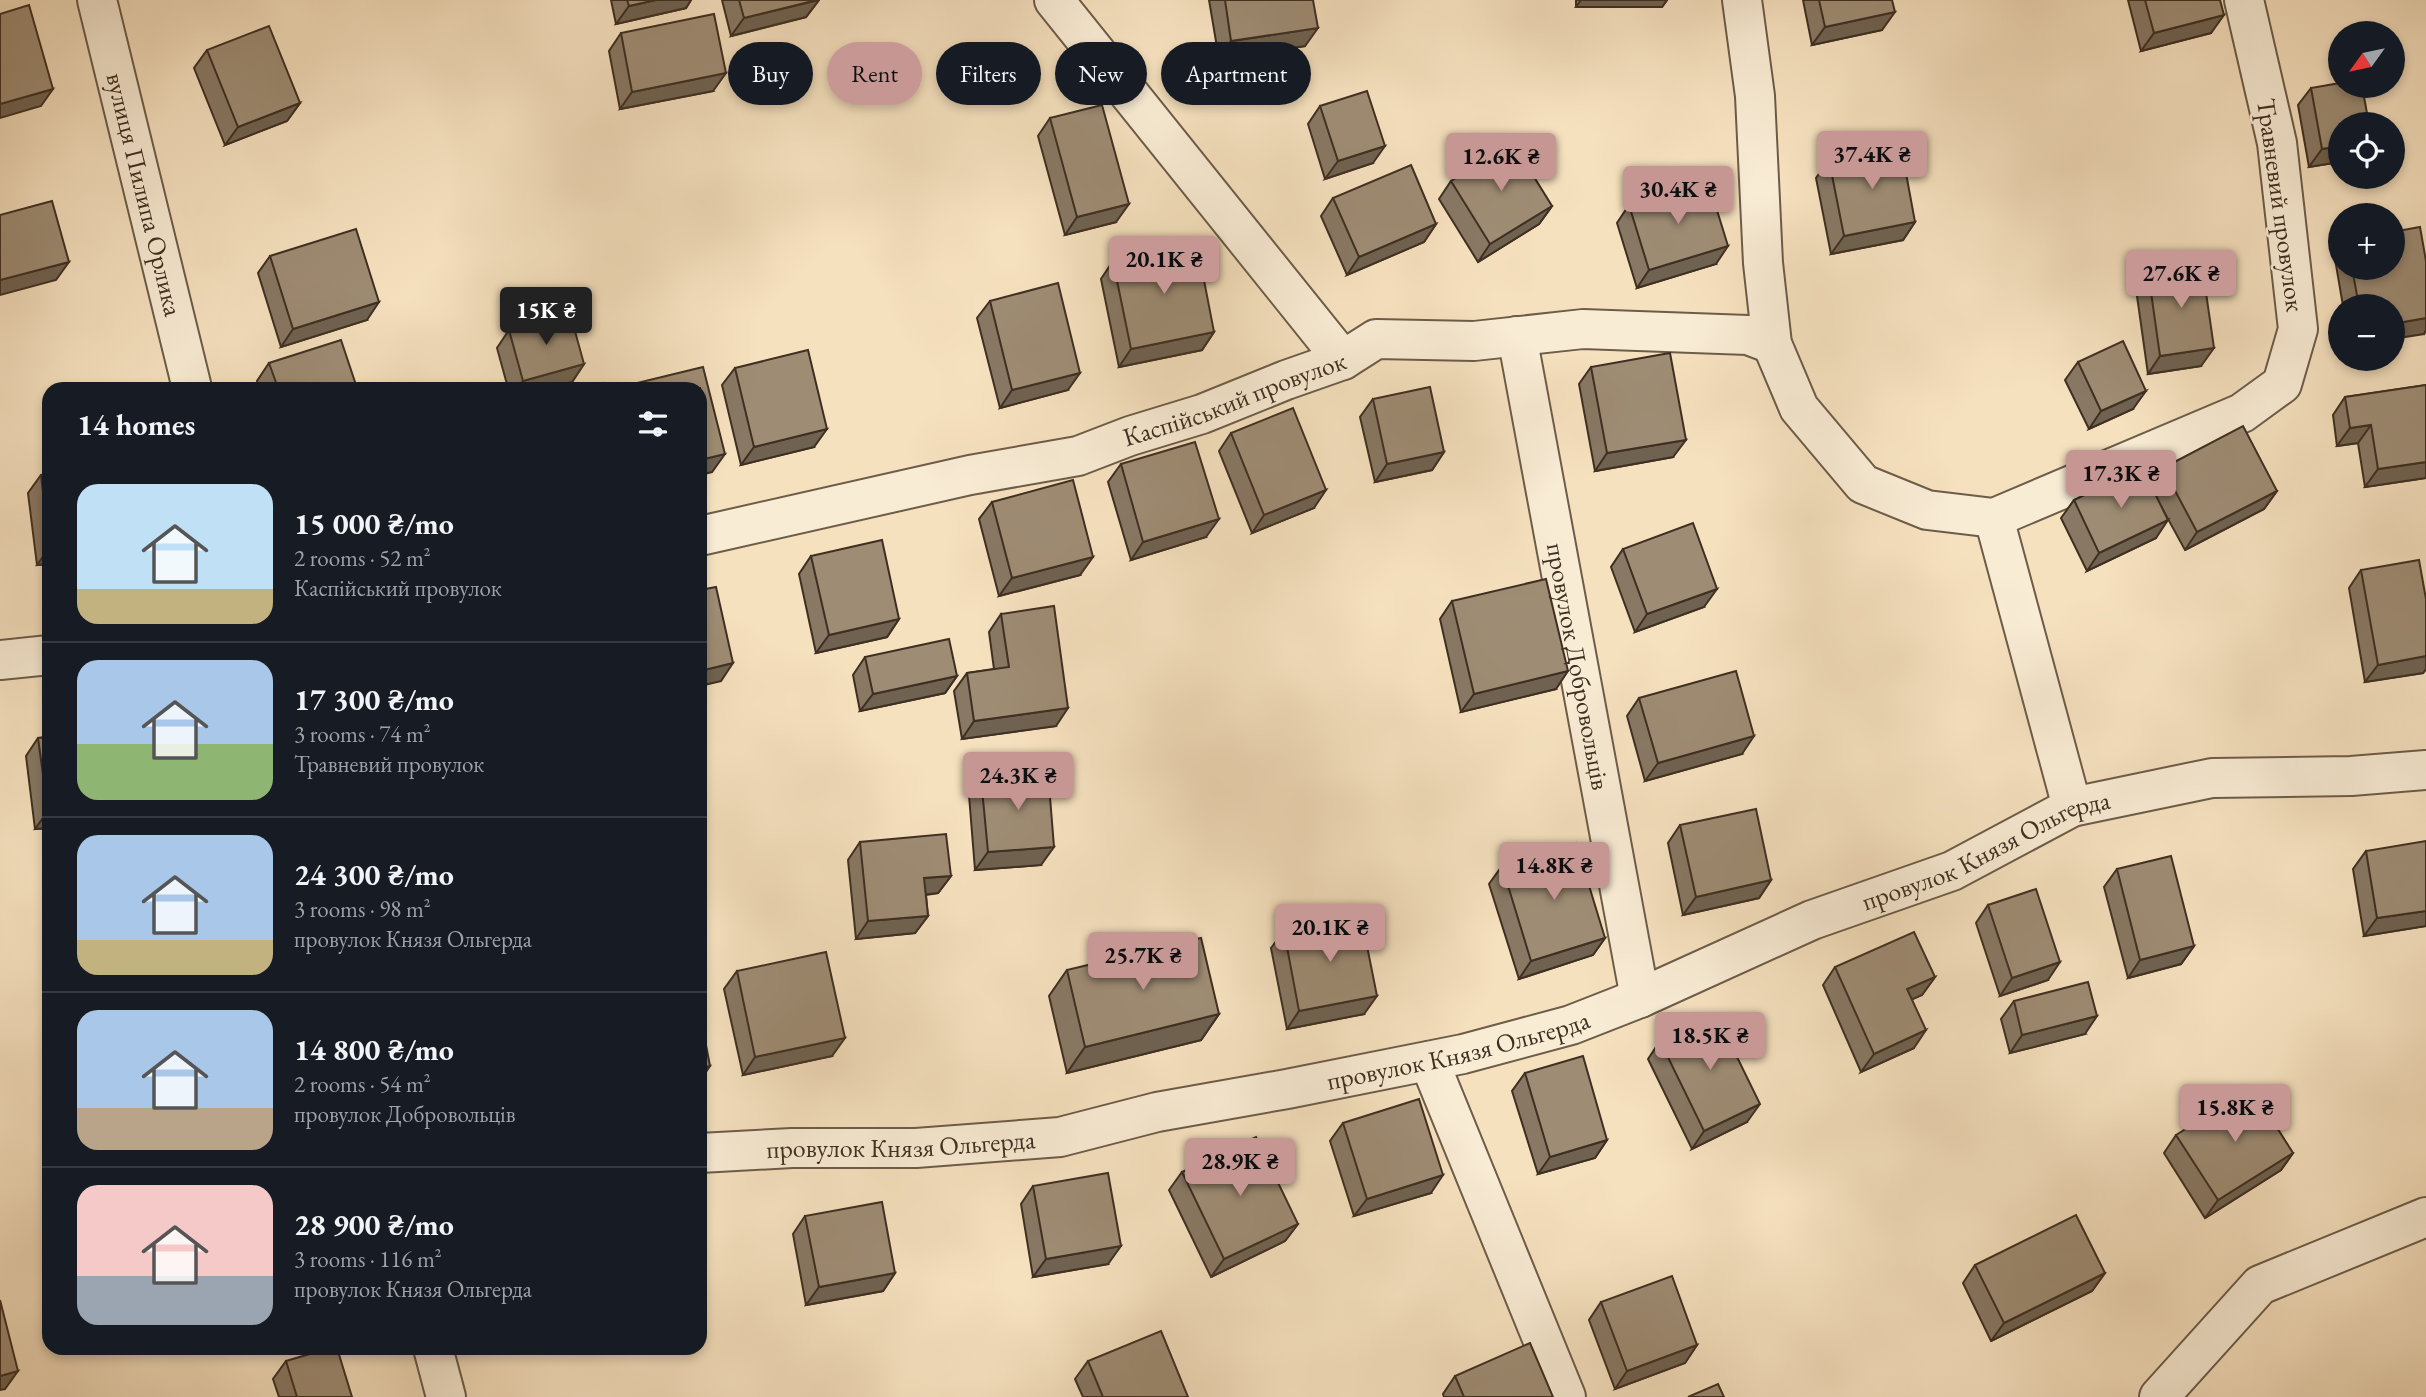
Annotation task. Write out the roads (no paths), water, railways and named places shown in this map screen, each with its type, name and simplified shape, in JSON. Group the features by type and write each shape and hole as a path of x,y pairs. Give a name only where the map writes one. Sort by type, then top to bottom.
{"street":[{"name":"вулиця Пилипа Орлика","path":"97,0 191,382"},
{"path":"1054,0 1343,360"},
{"path":"1742,0 1755,96 1763,263 1772,344 1799,408 1863,484 1927,510 1994,518 2072,807"},
{"name":"Травневий провулок","path":"1994,518 2242,414 2282,384 2298,329 2277,143 2244,0"},
{"name":"Каспійський провулок","path":"707,534 970,474 1078,456 1130,436 1202,414 1343,360 1376,339 1474,341 1583,329 1748,335 1772,344"},
{"name":"провулок Добровольців","path":"1517,336 1640,998"},
{"path":"0,660 42,656"},
{"name":"провулок Князя Ольгерда","path":"707,1153 792,1148 916,1148 1060,1136 1157,1112 1429,1061 1571,1025 1640,998 1812,920 1952,871 2072,807 2212,778 2351,776 2426,770"},
{"path":"1429,1061 1566,1397"},
{"path":"2159,1397 2260,1285 2426,1217"},
{"path":"435,1355 446,1397"}]}
